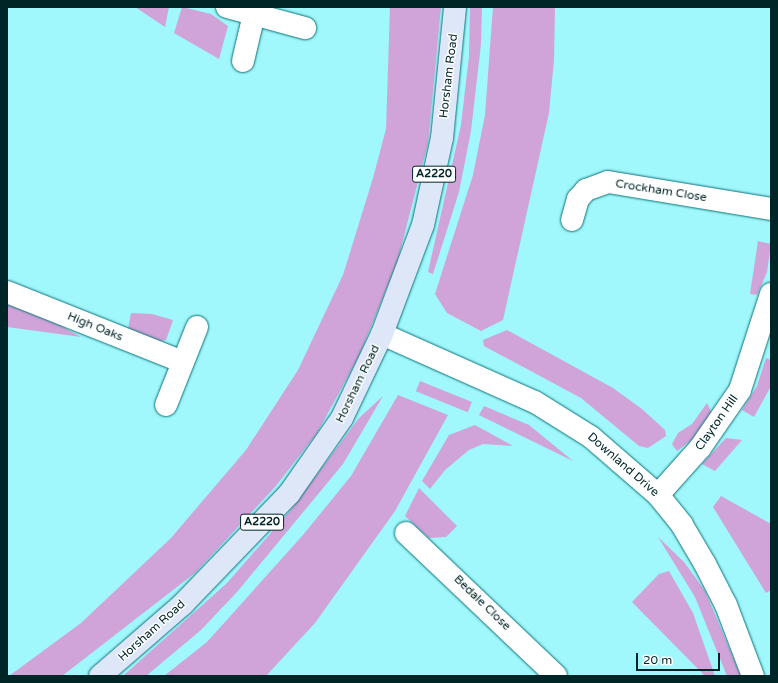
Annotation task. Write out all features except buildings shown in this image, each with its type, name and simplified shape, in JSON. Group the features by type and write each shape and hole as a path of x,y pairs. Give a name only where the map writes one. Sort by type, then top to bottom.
{"main road":[{"name":"Horsham Road","path":"100,676 183,604 289,494 342,418 382,334 423,225 448,94 455,7"}],"street":[{"path":"227,7 305,28"},
{"path":"243,61 254,14"},
{"name":"Crockham Close","path":"572,220 578,199 586,190 608,182 771,209"},
{"name":"High Oaks","path":"7,292 183,362"},
{"name":"Clayton Hill","path":"658,495 700,448 740,390 771,294"},
{"path":"166,405 197,327"},
{"name":"Downland Drive","path":"382,334 535,402 591,437 658,495 682,525 705,564 726,605 753,676"},
{"name":"Bedale Close","path":"406,533 556,676"}],"shaded area":[{"path":"135,7 169,7 165,27"},
{"path":"182,7 211,14 228,26 219,59 174,33"},
{"path":"390,7 441,7 428,143 397,263 359,356 317,433 275,487 195,573 62,676 9,676 81,623 171,538 246,450 298,370 343,275 373,178 386,129"},
{"path":"470,7 482,7 481,44 471,131 459,192 433,274 428,272 461,125 469,56"},
{"path":"493,7 555,7 554,60 549,113 503,320 481,331 447,313 435,294 473,175 485,115"},
{"path":"758,241 771,244 767,272 757,295 750,294"},
{"path":"7,303 25,306 81,337 7,327"},
{"path":"131,313 152,314 173,320 166,340 157,342 128,329"},
{"path":"507,330 613,388 642,409 665,430 666,436 648,448 639,446 581,398 484,346 483,340"},
{"path":"766,358 771,360 771,386 754,417 742,410 757,386"},
{"path":"420,381 472,402 468,412 416,391"},
{"path":"398,395 448,415 395,511 315,623 266,676 164,676 207,642 303,535 351,476"},
{"path":"383,396 343,464 237,592 201,630 146,676 123,676 227,583 290,511 359,418"},
{"path":"707,403 712,413 697,436 677,451 672,444 678,433 692,424"},
{"path":"484,406 529,425 573,461 479,415"},
{"path":"475,425 513,446 483,444 469,450 445,470 430,489 422,481 449,435"},
{"path":"726,438 742,440 715,471 702,464"},
{"path":"419,488 457,526 446,537 429,538 405,516"},
{"path":"721,496 771,524 771,590 766,593 713,507"},
{"path":"658,537 684,562 705,591 741,676 727,676 695,597"},
{"path":"669,571 693,613 715,676 705,676 632,602 659,574"}]}
